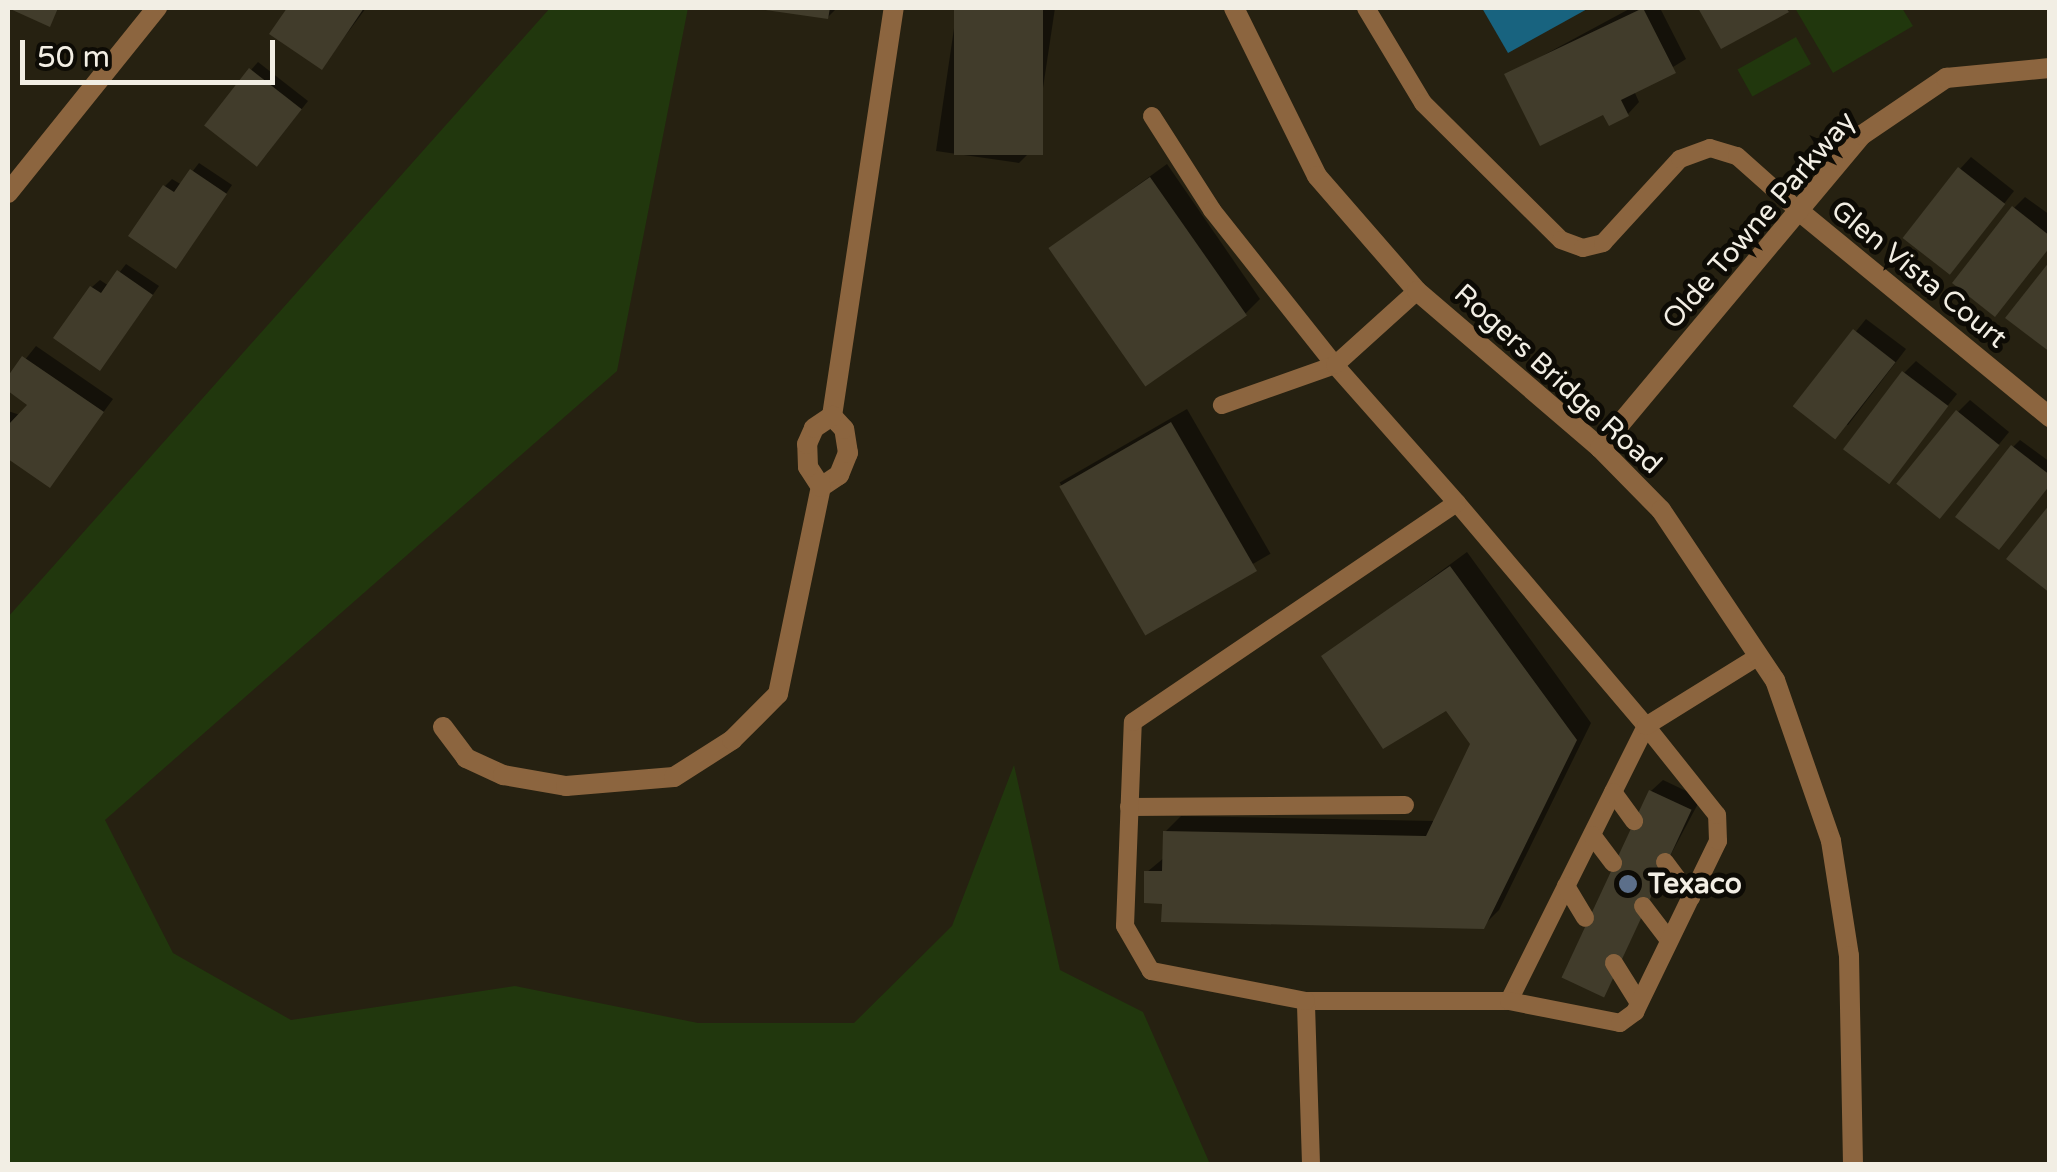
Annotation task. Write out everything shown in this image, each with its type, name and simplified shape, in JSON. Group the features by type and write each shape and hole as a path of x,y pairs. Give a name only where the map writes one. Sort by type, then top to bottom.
{"street":[{"path":"9,186 157,8"},
{"path":"821,487 808,468 808,444 814,428 832,416 894,8"},
{"name":"Rogers Bridge Road","path":"1234,8 1317,176 1417,291 1600,448 1661,510 1775,680 1831,841 1849,956 1853,1164"},
{"name":"Olde Towne Parkway","path":"1600,448 1862,135 1946,78 2050,68"},
{"name":"Glen Vista Court","path":"1799,211 2050,417"},
{"path":"443,728 478,764 503,776 566,786 674,777 718,750 778,694 821,487 839,475 848,453 844,429 832,416"}],"lane":[{"path":"1366,8 1423,103 1561,240 1583,248 1603,243 1680,159 1710,148 1737,156 1799,211"},
{"path":"1152,116 1212,210 1335,365 1457,504 1646,726 1717,815 1718,841 1639,1004 1620,1023 1508,1001 1306,1001 1151,970 1125,926 1133,722 1457,504"},
{"path":"1222,405 1335,365 1417,291"},
{"path":"1508,1001 1646,726 1759,656"},
{"path":"1613,792 1634,820"},
{"path":"1130,806 1404,805"},
{"path":"1592,835 1613,863"},
{"path":"1665,862 1690,897"},
{"path":"1566,886 1585,918"},
{"path":"1643,906 1670,940"},
{"path":"1614,963 1639,1004"},
{"path":"1306,1001 1311,1164"}],"green space":[{"path":"550,8 688,8 617,371 105,820 173,953 291,1020 515,986 698,1023 854,1023 952,926 1014,765 1060,970 1143,1012 1210,1164 8,1164 8,617"},
{"path":"1795,8 1902,8 1913,26 1833,73"},
{"path":"1796,37 1811,64 1752,97 1737,69"}],"water":[{"path":"1482,8 1589,8 1508,53"}],"building":[{"path":"8,8 58,8 50,27"},
{"path":"287,8 364,8 322,70 269,34"},
{"path":"751,8 830,8 828,19"},
{"path":"954,8 1043,8 1043,155 954,155"},
{"path":"1643,8 1676,73 1621,100 1629,116 1609,126 1603,115 1540,146 1504,74"},
{"path":"1698,8 1786,8 1789,12 1721,49"},
{"path":"249,68 302,109 257,167 204,126"},
{"path":"1958,167 2005,204 1950,275 1903,238"},
{"path":"190,169 227,194 176,269 128,236 163,185 174,192"},
{"path":"1150,177 1247,315 1145,387 1048,248"},
{"path":"2012,206 2050,236 2050,247 1995,317 1952,283"},
{"path":"2050,261 2050,352 2005,318"},
{"path":"117,270 153,295 100,371 53,338 90,286 101,293"},
{"path":"1853,329 1896,362 1835,439 1793,406"},
{"path":"22,356 104,412 50,488 8,459 8,425 27,405 8,391 8,376"},
{"path":"1902,371 1948,406 1889,484 1843,449"},
{"path":"1956,410 2000,445 1940,519 1896,484"},
{"path":"1171,422 1257,571 1145,635 1059,486"},
{"path":"2011,445 2050,475 2050,485 1999,550 1955,517"},
{"path":"2050,504 2050,593 2006,559"},
{"path":"1450,566 1577,740 1484,929 1161,922 1162,904 1144,903 1144,871 1162,871 1163,831 1426,836 1470,744 1446,711 1383,749 1321,656"},
{"name":"Texaco","path":"1649,790 1692,810 1604,997 1562,978"}],"place":[{"name":"Texaco","path":"1628,884"}]}
